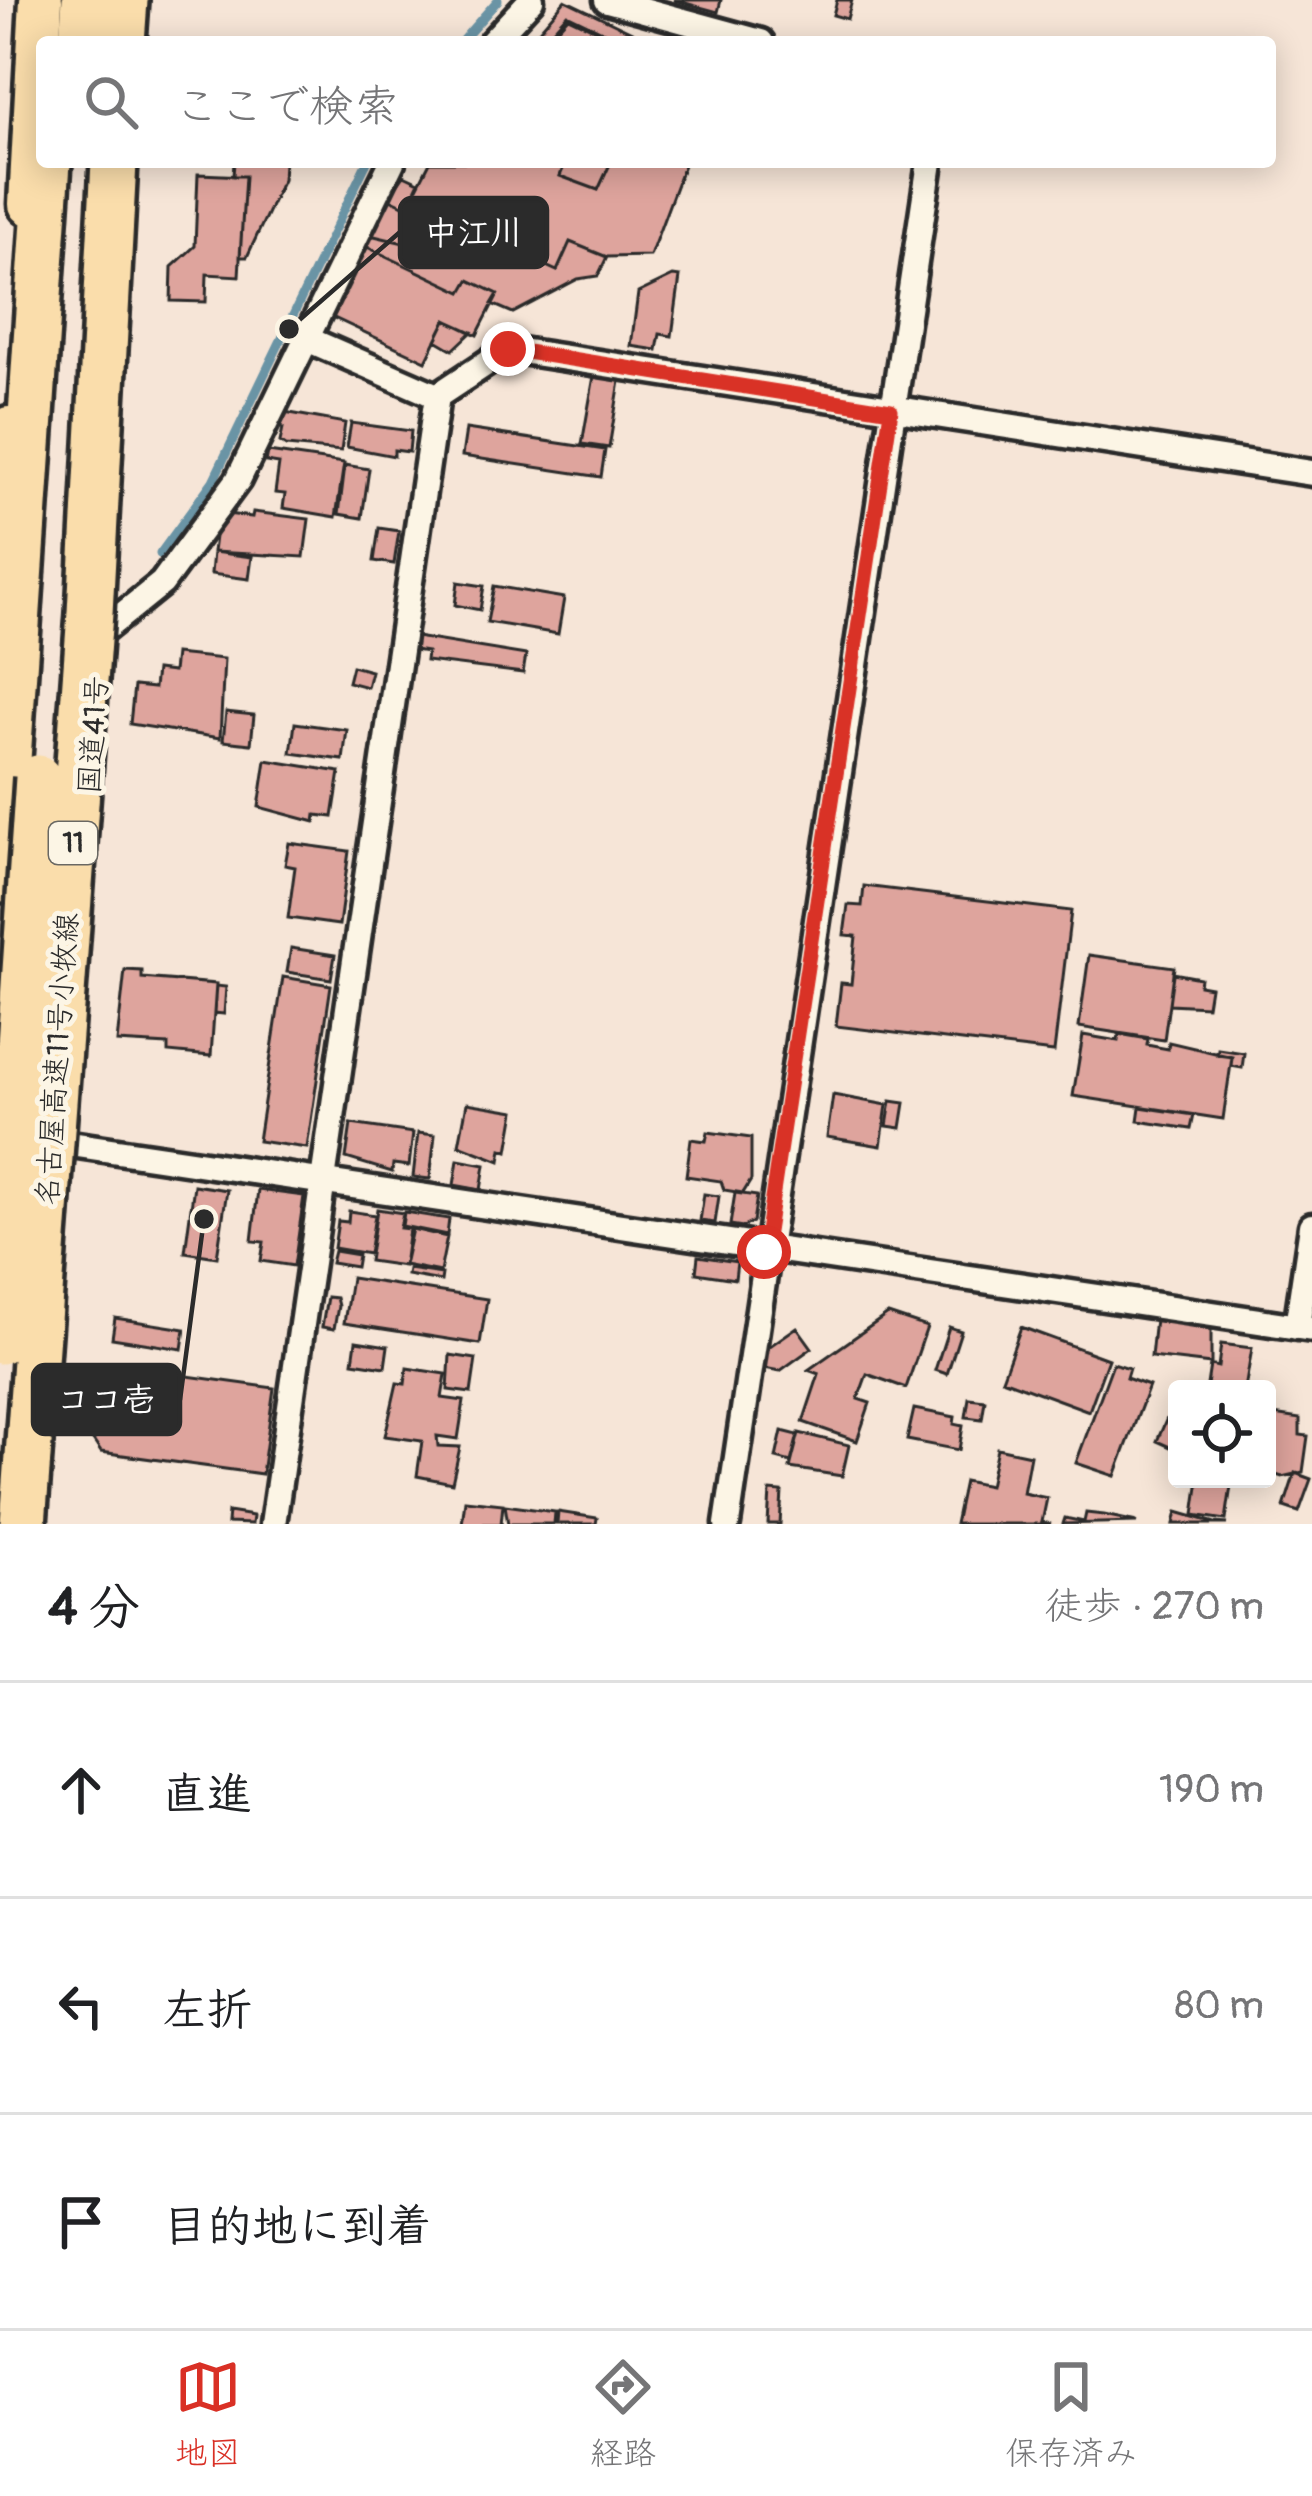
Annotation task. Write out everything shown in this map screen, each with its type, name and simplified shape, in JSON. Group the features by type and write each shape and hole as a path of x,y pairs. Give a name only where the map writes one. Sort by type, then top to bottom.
{"highway":[{"path":"38,36 41,0"},
{"path":"56,36 59,0"},
{"path":"82,36 85,0"},
{"path":"126,36 128,0"},
{"path":"139,36 141,0"},
{"path":"0,528 36,61"},
{"path":"0,1340 74,168"},
{"path":"108,503 103,495 122,168"},
{"name":"名古屋高速11号小牧線","path":"23,1524 122,168"},
{"name":"11","path":"0,879 26,184"},
{"name":"国道41号","path":"41,1524 108,503"}],"street":[{"path":"497,36 530,0"},
{"path":"607,0 739,36"},
{"path":"100,633 162,583 238,480 389,168"},
{"path":"727,1524 929,168"},
{"path":"307,339 437,396"},
{"path":"273,1524 437,396 508,349 1312,472"},
{"path":"0,1132 764,1252 1304,1328 1312,1226"}],"building":[{"path":"565,0 640,36 613,36 567,14 547,36 534,36"},
{"path":"674,0 721,0 718,12"},
{"path":"837,0 852,0 847,19 833,15"},
{"path":"568,17 608,36 551,36"},
{"path":"234,168 284,168 283,180 247,257 240,257 245,176 233,176"},
{"path":"427,168 563,168 560,176 598,190 608,168 683,168 650,256 607,257 570,242 557,271 409,203"},
{"path":"563,168 608,168 598,190 560,176"},
{"path":"198,174 245,176 239,276 207,274 206,302 171,301 172,267 195,246"},
{"path":"404,175 419,182 409,203 557,271 570,242 607,257 598,276 578,279 513,313 492,304 498,294 469,280 462,292 365,246 370,235 463,257 472,237 388,198"},
{"path":"388,198 472,237 463,257 370,235"},
{"path":"365,246 462,292 469,280 498,294 477,335 446,320 426,361 332,317"},
{"path":"680,277 672,336 660,334 657,350 631,346 638,293"},
{"path":"446,320 472,332 453,350 436,340"},
{"path":"594,376 620,381 609,448 582,444"},
{"path":"279,411 345,423 341,451 286,446 280,442 283,428 277,427"},
{"path":"351,423 411,431 409,452 394,450 394,456 347,447"},
{"path":"466,429 605,450 601,477 462,456"},
{"path":"268,452 344,463 336,517 283,508 285,494 275,493 279,464 266,462"},
{"path":"345,465 369,469 362,518 339,514"},
{"path":"253,512 309,519 304,557 213,552 218,513 252,517"},
{"path":"379,528 399,531 394,564 374,561"},
{"path":"213,552 252,557 249,579 211,574"},
{"path":"458,582 484,586 480,610 455,605"},
{"path":"494,586 564,598 558,634 487,622"},
{"path":"416,637 526,655 523,673 426,661 427,652 414,650"},
{"path":"175,654 224,659 220,738 130,724 134,686 154,688 156,670 173,672"},
{"path":"352,666 371,671 367,687 348,682"},
{"path":"226,712 254,715 251,744 223,741"},
{"path":"295,723 347,730 343,760 291,753"},
{"path":"266,760 340,772 333,817 316,815 315,822 259,807"},
{"path":"289,843 349,851 339,925 288,918 295,867 285,865"},
{"path":"864,886 1071,911 1054,1052 836,1026 841,983 851,984 856,936 844,935 848,905 862,906"},
{"path":"291,948 335,955 331,979 287,972"},
{"path":"1089,955 1174,967 1164,1040 1079,1027"},
{"path":"125,970 142,971 142,978 216,984 211,1056 168,1052 168,1045 117,1042"},
{"path":"1173,973 1200,978 1199,985 1210,987 1207,1006 1169,1004"},
{"path":"283,977 331,985 307,1148 258,1141"},
{"path":"216,986 226,987 224,1014 214,1013"},
{"path":"1119,1034 1148,1039 1147,1045 1168,1049 1169,1042 1232,1057 1223,1119 1073,1096 1083,1035 1118,1041"},
{"path":"1218,1049 1244,1053 1242,1068 1231,1066 1232,1057 1217,1055"},
{"path":"833,1095 887,1105 881,1146 827,1137"},
{"path":"891,1101 905,1103 901,1128 887,1126"},
{"path":"467,1103 515,1111 508,1151 502,1149 500,1161 459,1145"},
{"path":"1140,1107 1194,1115 1191,1129 1138,1121"},
{"path":"351,1124 413,1133 409,1166 393,1164 392,1172 346,1158"},
{"path":"708,1132 751,1138 751,1180 743,1193 724,1190 721,1181 686,1176 691,1139 706,1141"},
{"path":"418,1133 435,1135 430,1179 413,1177"},
{"path":"458,1160 485,1165 481,1190 454,1185"},
{"path":"194,1185 227,1190 217,1257 185,1252"},
{"path":"258,1190 304,1196 294,1266 261,1261 264,1242 252,1241"},
{"path":"735,1193 757,1196 753,1222 743,1227 730,1225"},
{"path":"704,1194 719,1196 715,1223 700,1221"},
{"path":"377,1209 403,1213 400,1228 409,1229 404,1266 369,1261"},
{"path":"349,1211 375,1215 369,1254 334,1248 338,1221 348,1222"},
{"path":"404,1212 449,1219 447,1235 402,1226"},
{"path":"412,1229 447,1237 440,1272 404,1265"},
{"path":"334,1251 358,1255 356,1267 331,1263"},
{"path":"698,1256 737,1262 735,1279 696,1273"},
{"path":"408,1269 442,1274 441,1281 407,1275"},
{"path":"351,1278 487,1299 480,1344 344,1323"},
{"path":"327,1297 336,1298 338,1306 334,1329 322,1327"},
{"path":"888,1314 927,1327 906,1388 867,1374 858,1399 870,1403 857,1441 803,1422 819,1374 808,1370"},
{"path":"115,1318 185,1329 182,1349 112,1338"},
{"path":"1155,1319 1211,1324 1211,1364 1151,1357"},
{"path":"797,1327 812,1348 780,1371 764,1368 767,1348"},
{"path":"949,1327 961,1331 947,1374 935,1370"},
{"path":"1021,1327 1108,1359 1089,1411 1002,1379"},
{"path":"356,1341 388,1346 385,1367 353,1362"},
{"path":"1221,1344 1252,1348 1247,1380 1208,1380 1210,1365 1218,1367"},
{"path":"450,1355 476,1359 471,1393 448,1390"},
{"path":"1113,1363 1129,1368 1126,1378 1149,1386 1115,1476 1076,1463"},
{"path":"100,1364 274,1388 262,1474 101,1452 90,1436"},
{"path":"407,1368 446,1374 442,1398 464,1401 458,1439 437,1436 438,1446 460,1447 452,1483 417,1476 422,1441 385,1436 397,1383 405,1384"},
{"path":"969,1398 985,1400 982,1419 966,1417"},
{"path":"914,1409 955,1417 954,1424 963,1426 959,1450 907,1440"},
{"path":"1276,1415 1300,1419 1300,1435 1308,1436 1303,1472 1276,1475"},
{"path":"1168,1416 1168,1446 1157,1441"},
{"path":"782,1431 798,1435 791,1462 776,1458"},
{"path":"799,1433 849,1445 842,1476 790,1468"},
{"path":"997,1448 1030,1455 1023,1493 1047,1498 1042,1522 1051,1524 955,1524 964,1481 989,1486"},
{"path":"1295,1473 1311,1479 1299,1512 1284,1507"},
{"path":"1198,1488 1231,1488 1226,1520 1194,1515"},
{"path":"770,1491 782,1492 780,1524 768,1524"},
{"path":"465,1500 503,1504 501,1524 462,1524"},
{"path":"505,1505 555,1512 554,1524 508,1524"},
{"path":"228,1512 253,1516 252,1524 227,1523"},
{"path":"558,1512 597,1518 596,1524 557,1524"},
{"path":"1177,1512 1215,1523 1228,1524 1174,1524"},
{"path":"1086,1513 1137,1522 1063,1524 1065,1518 1084,1522"}],"waterway":[{"path":"466,36 498,0"},
{"path":"160,554 213,481 364,168"}],"place":[{"name":"中江川","path":"289,329"},
{"name":"ココ壱","path":"204,1219"}],"route":[{"path":"508,349 891,410 764,1252"}]}
